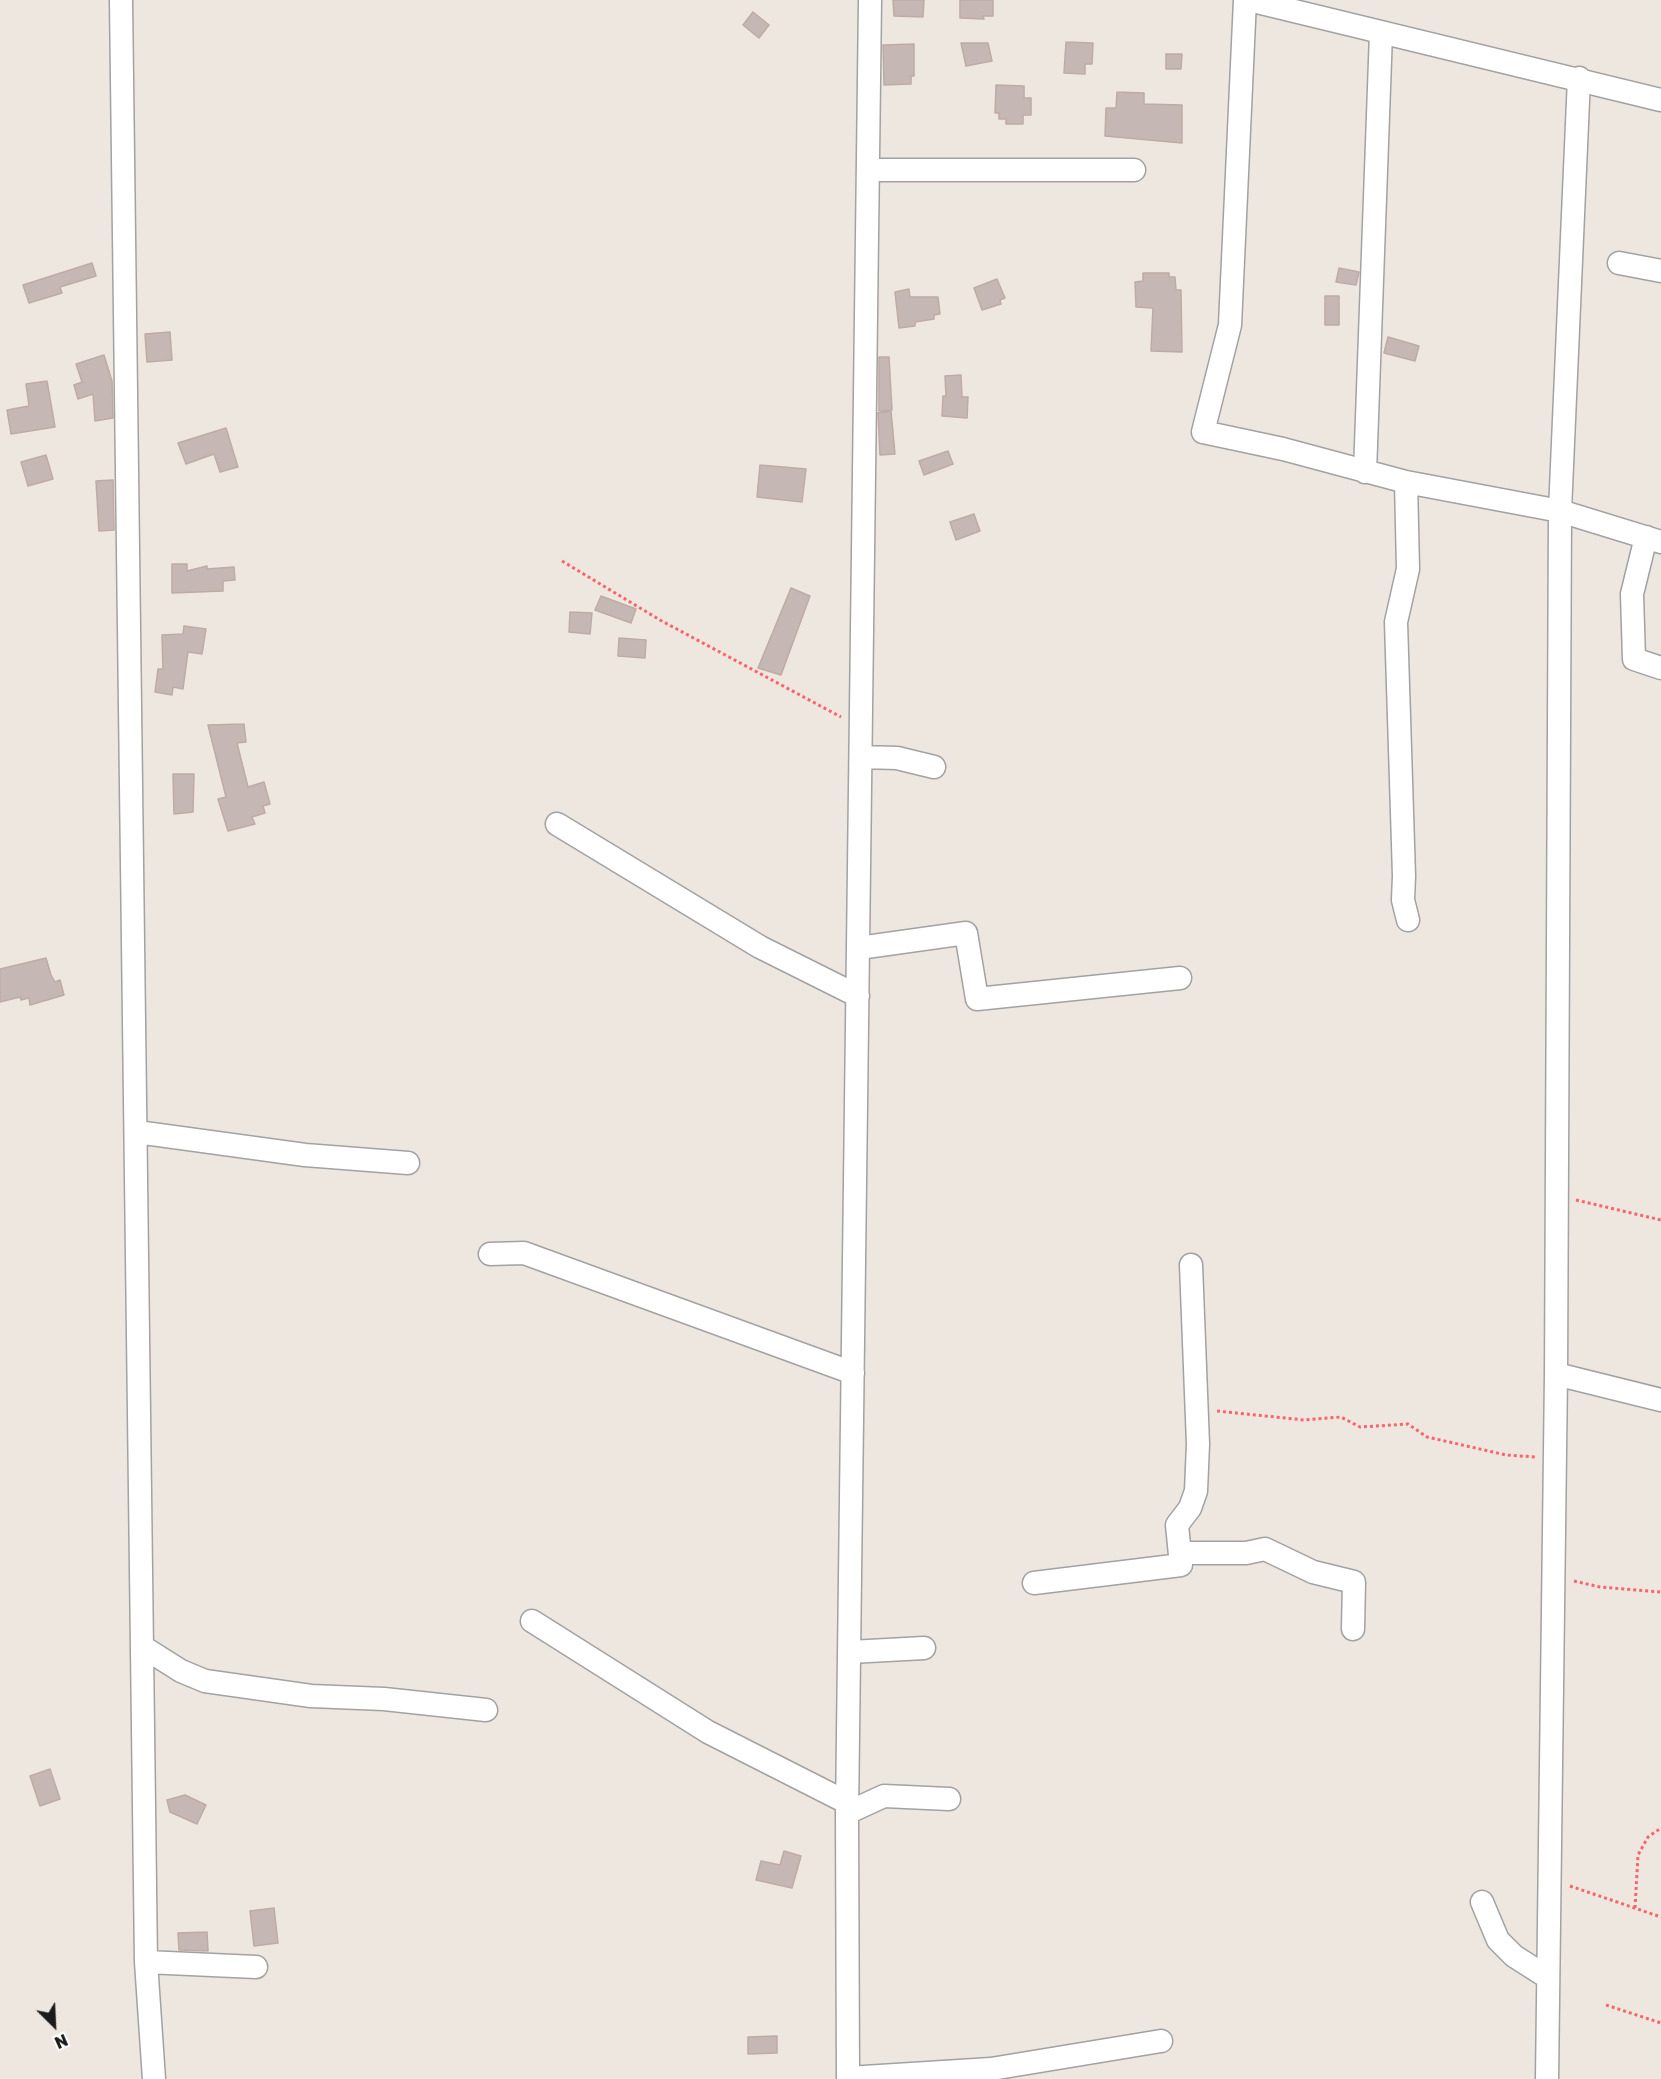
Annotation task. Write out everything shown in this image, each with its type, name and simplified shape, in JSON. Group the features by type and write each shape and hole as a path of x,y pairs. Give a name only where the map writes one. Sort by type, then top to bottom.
{"street":[{"path":"121,0 146,1962 154,2079"},
{"path":"870,0 847,1808 848,2078 991,2069 1161,2041"},
{"path":"1661,100 1579,78 1247,0 1230,325 1203,432 1283,449 1406,482 1560,511 1654,540 1632,594 1634,659 1661,668"},
{"path":"1365,472 1381,33"},
{"path":"1547,2079 1556,1374 1560,511 1579,78"},
{"path":"868,170 1134,170"},
{"path":"1618,263 1661,271"},
{"path":"1406,482 1408,569 1396,622 1403,900 1408,920"},
{"path":"861,757 897,758 934,767"},
{"path":"557,824 760,947 858,996"},
{"path":"859,948 966,933 977,999 1180,978"},
{"path":"137,1132 305,1155 408,1163"},
{"path":"490,1254 524,1253 853,1373"},
{"path":"1034,1583 1181,1565 1177,1525 1190,1508 1196,1491 1197,1409 1191,1265"},
{"path":"1556,1374 1661,1400"},
{"path":"1180,1552 1246,1553 1265,1549 1313,1572 1354,1582 1353,1629"},
{"path":"532,1622 708,1732 847,1808 884,1796 949,1799"},
{"path":"143,1647 181,1671 204,1681 310,1696 384,1699 486,1710"},
{"path":"850,1652 924,1648"},
{"path":"1482,1902 1498,1940 1514,1956 1547,1977"},
{"path":"146,1962 256,1967"}],"path":[{"path":"562,561 660,620 861,728"},
{"path":"1556,1196 1661,1220"},
{"path":"1197,1409 1304,1420 1341,1418 1360,1427 1408,1424 1427,1437 1506,1455 1554,1458"},
{"path":"1552,1576 1600,1587 1661,1592"},
{"path":"1635,1908 1638,1854 1648,1837 1661,1828"},
{"path":"1548,1879 1661,1917"},
{"path":"1606,2005 1661,2023"}],"building":[{"path":"893,0 924,0 923,17 894,16"},
{"path":"960,0 993,0 993,16 983,16 984,19 960,18"},
{"path":"753,12 769,25 759,38 743,25"},
{"path":"1066,42 1093,43 1092,64 1085,64 1085,74 1064,73"},
{"path":"961,43 988,43 992,61 966,66"},
{"path":"914,44 914,76 911,76 911,84 884,85 883,45"},
{"path":"1166,54 1182,54 1181,69 1166,69"},
{"path":"996,85 1024,86 1024,98 1031,98 1031,115 1023,115 1023,124 1006,124 1006,119 999,119 999,113 995,113"},
{"path":"1117,92 1144,93 1144,104 1182,105 1182,143 1105,136 1106,108 1116,108"},
{"path":"92,263 96,276 60,287 62,293 29,303 23,285"},
{"path":"1339,268 1359,272 1356,285 1336,282"},
{"path":"1143,273 1169,273 1169,277 1175,277 1176,290 1181,290 1182,352 1151,351 1153,308 1136,307 1135,282 1143,281"},
{"path":"997,279 1005,298 1000,300 1001,304 982,310 974,288"},
{"path":"909,289 910,297 938,297 940,314 934,315 934,319 915,322 915,326 899,328 895,292"},
{"path":"1325,296 1339,296 1339,325 1325,325"},
{"path":"170,332 172,360 147,362 145,334"},
{"path":"1388,337 1419,346 1415,361 1384,353"},
{"path":"104,355 112,381 113,418 95,421 93,394 78,399 74,385 82,382 76,364"},
{"path":"879,357 889,357 892,410 879,411"},
{"path":"961,375 962,397 968,397 967,418 942,416 943,396 946,396 945,376"},
{"path":"47,381 55,427 11,434 7,410 29,406 26,384"},
{"path":"891,411 895,454 880,455 878,413"},
{"path":"226,428 238,467 220,472 214,454 186,464 178,443"},
{"path":"948,451 953,464 924,475 919,461"},
{"path":"46,455 53,479 28,486 21,462"},
{"path":"760,465 806,469 802,502 757,497"},
{"path":"113,480 114,530 99,531 96,481"},
{"path":"974,514 980,531 956,540 950,522"},
{"path":"172,564 187,564 187,571 207,566 207,569 234,567 235,580 223,581 223,591 172,593"},
{"path":"791,588 810,596 781,675 758,668"},
{"path":"601,596 636,609 631,623 595,610"},
{"path":"570,612 592,613 590,634 569,632"},
{"path":"184,626 206,629 202,654 188,652 183,689 173,687 172,695 155,692 158,669 163,669 162,635 183,634"},
{"path":"619,638 646,640 645,658 618,656"},
{"path":"244,724 246,742 237,743 248,787 264,782 270,804 263,806 265,813 252,817 255,824 228,831 218,799 226,797 208,725"},
{"path":"173,774 194,774 193,812 174,814"},
{"path":"46,958 55,982 60,980 64,995 30,1005 29,998 21,1000 20,997 0,1002 0,969"},
{"path":"50,1769 60,1799 40,1806 30,1776"},
{"path":"185,1795 206,1805 197,1824 170,1812 167,1800"},
{"path":"784,1851 801,1856 792,1888 756,1880 761,1861 780,1865"},
{"path":"274,1908 278,1943 254,1946 250,1911"},
{"path":"207,1932 208,1951 179,1950 178,1933"},
{"path":"777,2036 777,2053 748,2054 748,2037"}]}
